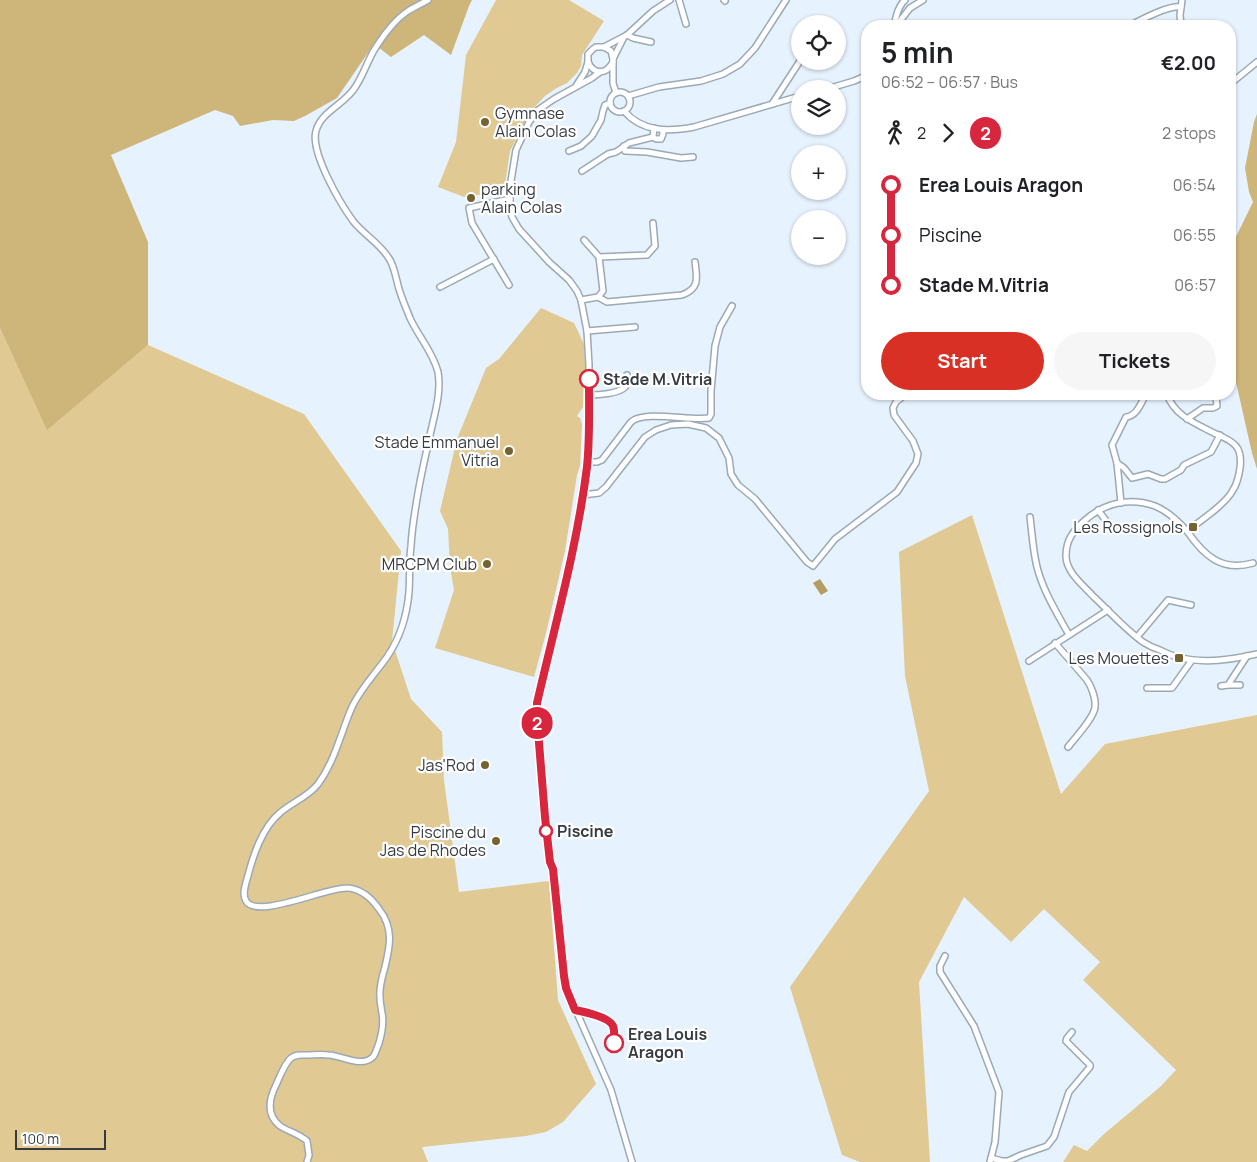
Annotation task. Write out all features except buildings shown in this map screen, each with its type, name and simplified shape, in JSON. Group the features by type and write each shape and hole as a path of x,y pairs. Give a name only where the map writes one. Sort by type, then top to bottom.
{"street":[{"path":"307,1162 309,1155 306,1141 298,1134 280,1126 272,1117 269,1106 271,1096 290,1058 299,1055 330,1055 364,1062 371,1059 376,1053 383,1022 380,987 390,945 387,923 376,905 367,896 358,890 346,887 263,908 251,906 246,902 244,890 255,853 269,825 279,813 311,792 318,784 332,760 352,707 365,684 394,646 402,628 407,608 410,547 417,498 439,387 436,366 408,314 400,294 395,271 389,258 384,250 355,223 341,203 320,162 314,142 318,124 323,117 344,100 355,88 374,52 394,23 405,13 428,0"},
{"path":"576,87 585,72 590,51 596,47 604,47 626,36 653,11 670,0"},
{"path":"679,0 686,24"},
{"path":"628,96 659,87 701,81 724,74 740,64 755,48 786,0"},
{"path":"905,0 906,6 923,0"},
{"path":"896,20 901,4 905,0"},
{"path":"1181,20 1182,0"},
{"path":"899,20 913,4"},
{"path":"1140,20 1171,7 1181,7"},
{"path":"626,36 651,42"},
{"path":"626,36 611,66 538,110 529,122 516,150 510,187 510,208 512,218 519,229 577,291 581,300 587,331 589,395 587,462 583,495 564,592 537,703 537,718 546,831 550,862 553,869 566,988 611,1090 632,1162"},
{"path":"604,47 611,51 613,82 616,93"},
{"path":"588,62 592,69 602,71 613,82"},
{"path":"1236,79 1257,62"},
{"path":"772,104 794,70"},
{"path":"846,84 861,78"},
{"path":"622,92 628,96 629,105 626,110 615,111 610,103 611,97 616,93 622,92"},
{"path":"624,111 630,119 637,123 663,130 679,130 791,99"},
{"path":"568,150 581,146 592,136 601,120 605,105 610,103"},
{"path":"653,137 654,128"},
{"path":"582,171 608,154 616,152 629,142 653,137 661,139 663,130"},
{"path":"624,146 625,151 647,152 681,158 693,157"},
{"path":"509,285 472,223 469,208 510,199"},
{"path":"599,257 647,255 655,246 652,222"},
{"path":"584,240 599,257 603,291 598,297"},
{"path":"440,287 494,259"},
{"path":"581,300 598,297 607,302 682,296 688,293 696,284 695,262"},
{"path":"587,462 602,460 634,418 709,418 711,414 715,346 720,327 732,306"},
{"path":"587,331 635,327"},
{"path":"589,395 620,390 627,383 627,375"},
{"path":"583,495 599,493 606,487 645,437 656,430 671,425 688,424 706,428 719,438 729,458 731,474 738,485 755,499 807,562 813,566 835,539 897,492 916,463 918,454 913,441 894,416 893,408 898,400"},
{"path":"1120,503 1117,463 1112,446 1126,417 1136,413 1143,400"},
{"path":"1169,400 1171,404 1187,419 1232,442 1239,452 1240,462 1236,485 1231,494 1225,502 1188,531"},
{"path":"1187,419 1203,408 1217,406 1216,400"},
{"path":"1117,463 1132,478 1148,474 1165,479 1181,470 1184,465 1211,452 1220,435"},
{"path":"1253,563 1243,566 1222,563 1211,558 1176,520 1162,509 1144,503 1120,503 1098,510 1072,533 1068,540 1066,557 1071,572 1083,585 1137,637 1152,647 1176,657 1198,661 1257,654"},
{"path":"1098,510 1113,530"},
{"path":"1030,517 1040,576 1046,592 1069,635"},
{"path":"1163,594 1168,600 1191,605"},
{"path":"1137,637 1168,600"},
{"path":"1029,661 1108,610"},
{"path":"1056,643 1090,684 1095,702 1095,708 1086,724 1068,747"},
{"path":"1228,686 1247,656"},
{"path":"1147,688 1172,688 1192,660"},
{"path":"1222,686 1240,685"},
{"path":"945,956 940,966 940,972 974,1026 998,1092 995,1142 991,1160 1008,1161 1047,1146 1050,1143 1069,1092 1090,1067 1066,1041 1072,1032"}],"shaded area":[{"path":"0,0 472,0 451,55 424,35 391,57 374,44 337,98 294,121 273,120 240,126 233,116 215,110 111,155 148,242 148,345 47,430 0,328"},
{"path":"496,0 569,0 604,21 582,55 581,66 577,73 567,83 545,96 530,112 510,151 504,191 464,197 438,187 456,142 466,55"},
{"path":"1257,114 1257,469 1236,382 1236,237 1253,202 1249,192 1245,168"},
{"path":"541,308 574,323 584,344 586,384 583,407 577,416 582,424 580,466 565,551 534,677 435,648 454,590 450,567 448,529 440,511 457,439 486,368 499,359"},
{"path":"0,328 47,429 148,345 304,414 401,551 392,641 411,699 442,732 444,780 459,892 549,881 558,1000 596,1084 563,1122 546,1132 526,1136 422,1147 428,1162 0,1162"},
{"path":"972,515 1061,794 1105,744 1257,715 1257,1162 1063,1162 1074,1145 1087,1151 1104,1134 1160,1087 1176,1070 1083,980 1100,962 1044,909 1011,942 964,897 919,982 930,1162 860,1162 842,1155 790,987 929,791 905,676 899,552"},
{"path":"820,579 828,591 821,595 813,583"}],"bus line":[{"name":"2","path":"589,379 588,446 583,495 564,592 537,703 537,718 546,831 550,862 553,869 566,988 575,1010 604,1019 613,1025 614,1043"}],"place":[{"name":"Gymnase Alain Colas","path":"485,122"},
{"name":"parking Alain Colas","path":"471,198"},
{"name":"Stade M.Vitria","path":"589,379"},
{"name":"Stade Emmanuel Vitria","path":"509,451"},
{"name":"Les Rossignols","path":"1193,527"},
{"name":"MRCPM Club","path":"487,564"},
{"name":"Les Mouettes","path":"1179,658"},
{"name":"Jas'Rod","path":"485,765"},
{"name":"Piscine","path":"546,831"},
{"name":"Piscine du Jas de Rhodes","path":"496,841"},
{"name":"Erea Louis Aragon","path":"614,1043"}]}
